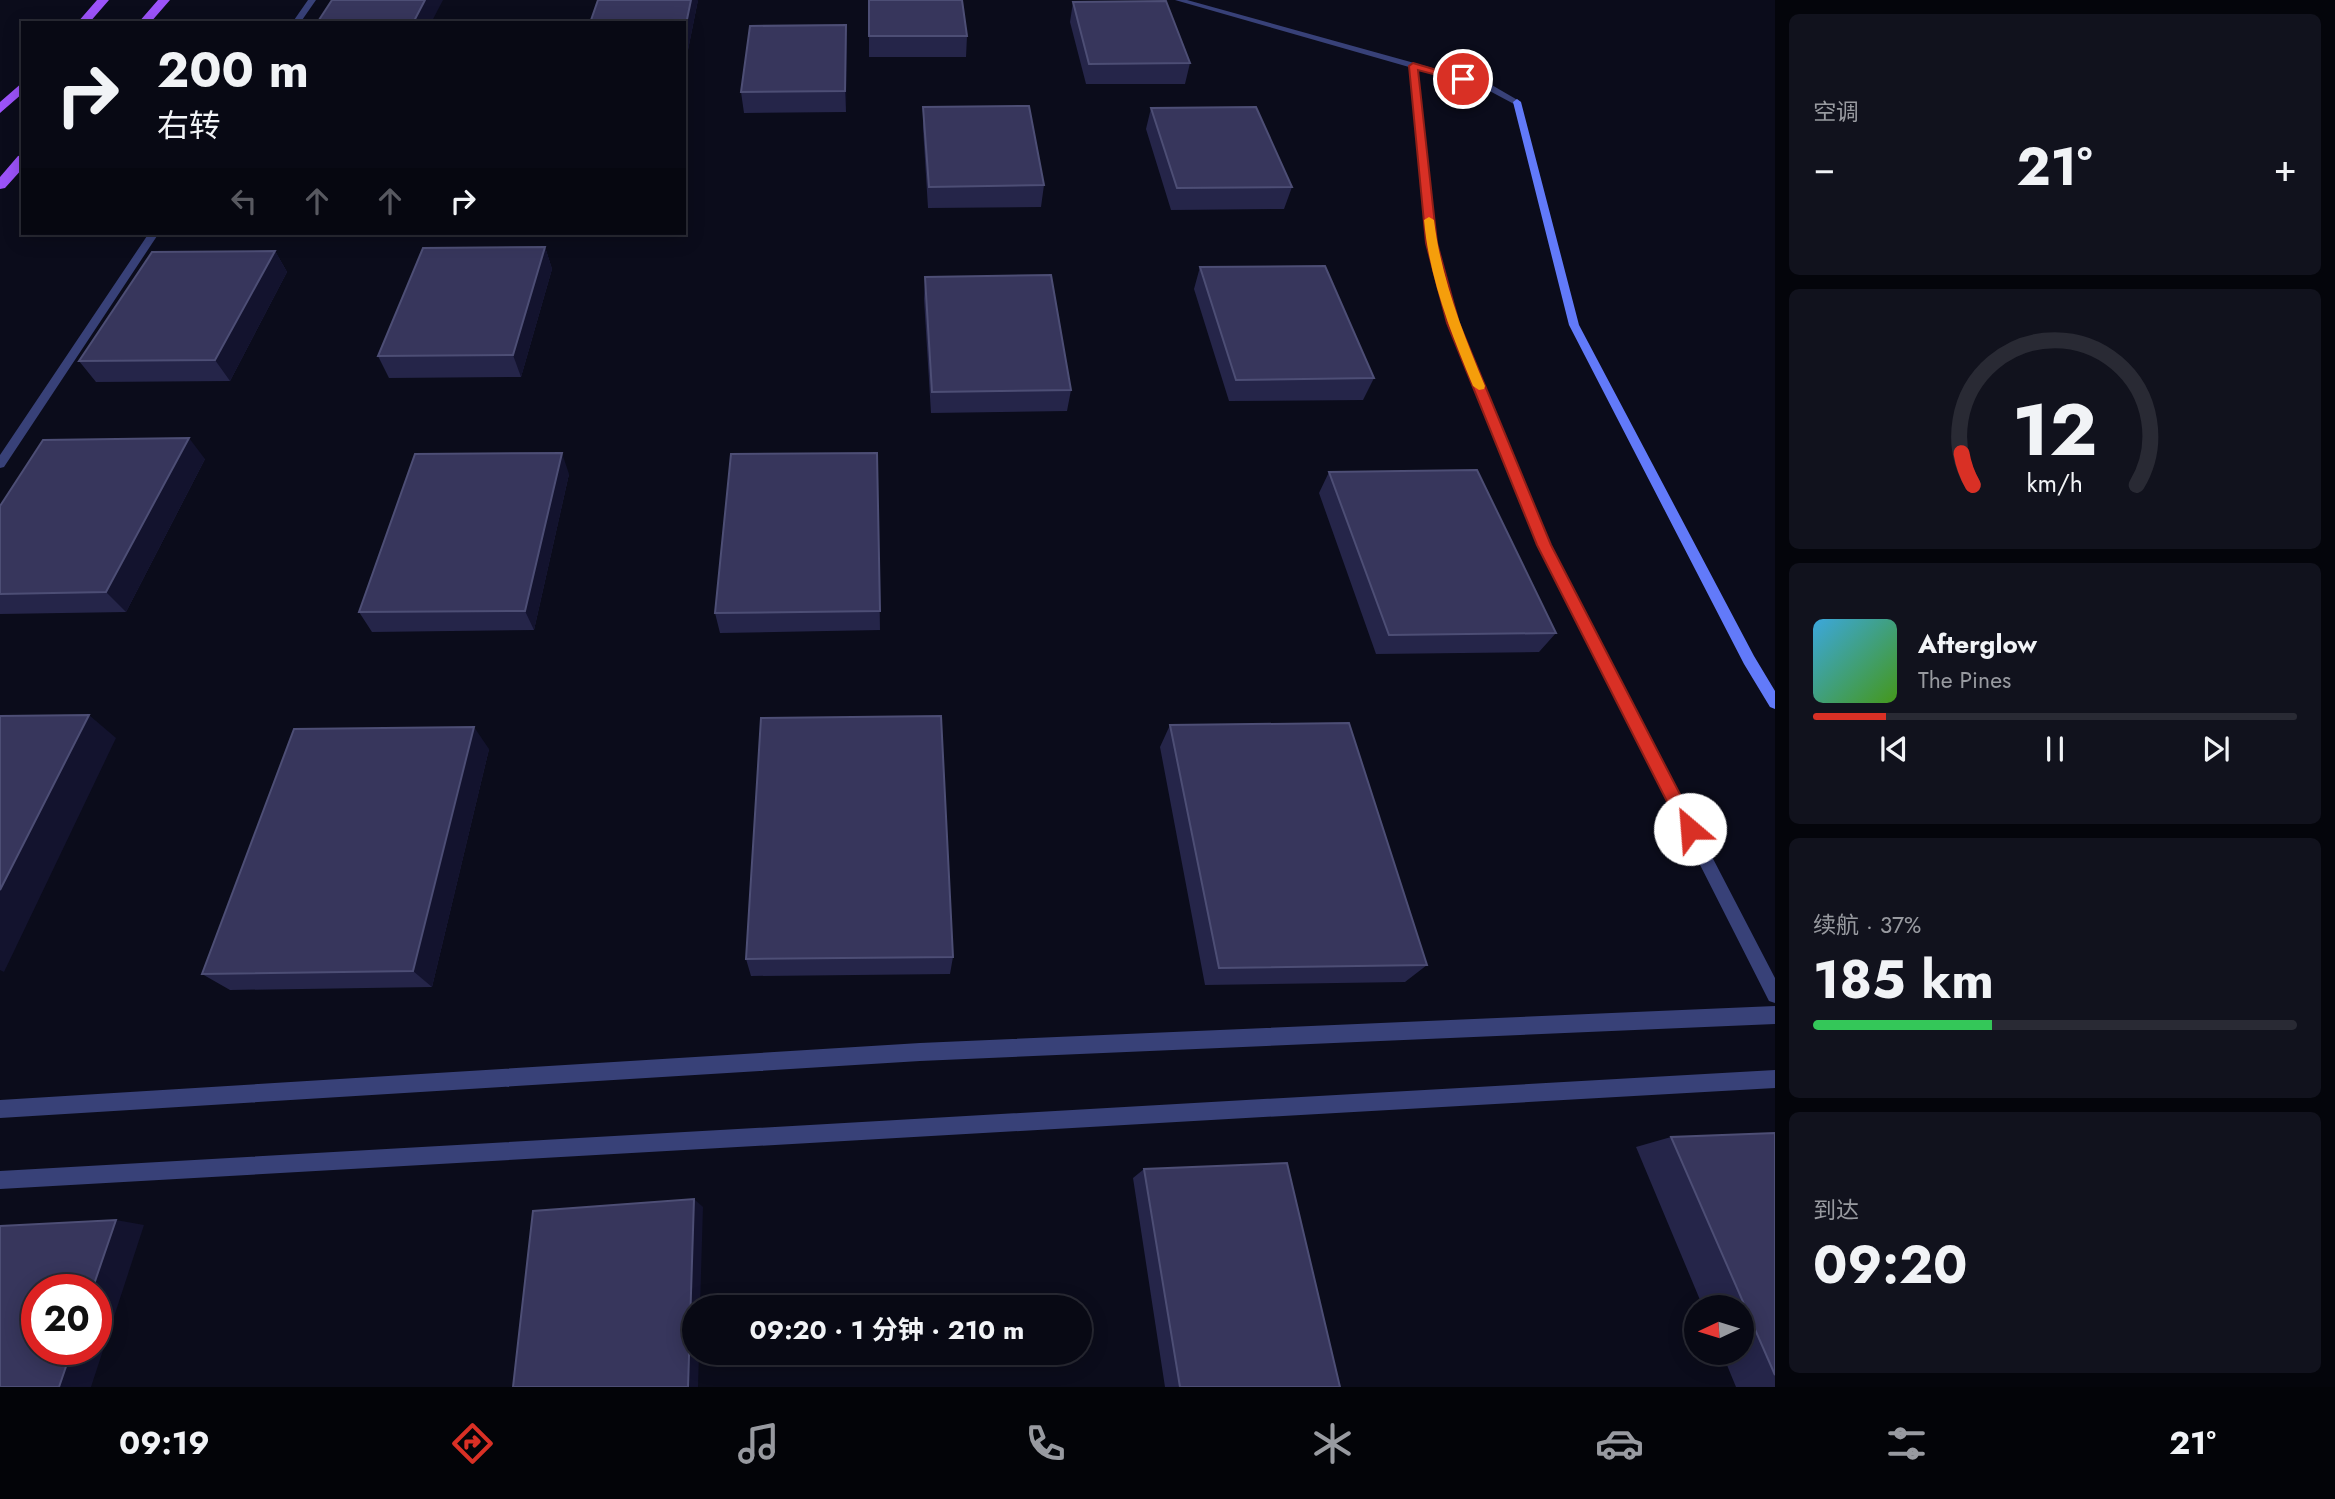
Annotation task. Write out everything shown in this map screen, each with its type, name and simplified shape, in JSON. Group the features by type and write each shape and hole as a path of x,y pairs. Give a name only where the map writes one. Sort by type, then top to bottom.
{"main road":[{"path":"85,21 96,0"},
{"path":"85,21 103,0"},
{"path":"146,21 164,0"},
{"path":"0,109 21,88"},
{"path":"0,185 21,161"}],"street":[{"path":"1517,102 1574,325 1749,660 1775,703"}],"lane":[{"path":"297,21 312,0"},
{"path":"1179,0 1488,86 1517,102"},
{"path":"1413,66 1431,243 1453,323 1544,545 1775,995"},
{"path":"0,464 153,235"},
{"path":"0,1109 906,1053 1775,1015"},
{"path":"0,1180 1775,1079"}],"building":[{"path":"332,0 425,0 414,21 318,21"},
{"path":"598,0 691,0 686,24 686,21 591,21"},
{"path":"869,0 962,0 967,36 869,36"},
{"path":"1166,1 1190,63 1089,64 1073,2"},
{"path":"846,25 845,91 741,92 750,26"},
{"path":"1029,106 1044,185 929,187 923,107"},
{"path":"1256,107 1292,187 1177,188 1151,108"},
{"path":"545,247 513,355 378,356 423,248"},
{"path":"275,251 215,360 79,361 152,252"},
{"path":"1325,266 1374,378 1236,380 1200,267"},
{"path":"1051,275 1071,390 932,392 925,277"},
{"path":"189,438 106,592 0,594 0,506 43,440"},
{"path":"562,453 525,611 359,612 415,454"},
{"path":"877,453 880,611 715,613 731,454"},
{"path":"1477,470 1556,633 1389,635 1329,472"},
{"path":"89,715 0,890 0,716"},
{"path":"941,716 953,957 746,959 761,718"},
{"path":"1349,723 1427,965 1219,968 1170,725"},
{"path":"474,727 413,971 202,974 294,729"},
{"path":"1775,1133 1775,1375 1754,1327 1754,1295 1740,1295 1671,1137"},
{"path":"1287,1163 1340,1387 1180,1387 1144,1169"},
{"path":"694,1199 691,1295 682,1295 682,1365 689,1365 688,1387 513,1387 533,1211"},
{"path":"116,1220 97,1274 21,1274 21,1365 67,1365 59,1387 0,1387 0,1226"}],"slow traffic":[{"path":"1429,220 1431,243 1453,323 1479,386"}],"route":[{"path":"1463,79 1413,66 1431,243 1453,323 1544,545 1690,829"}]}
